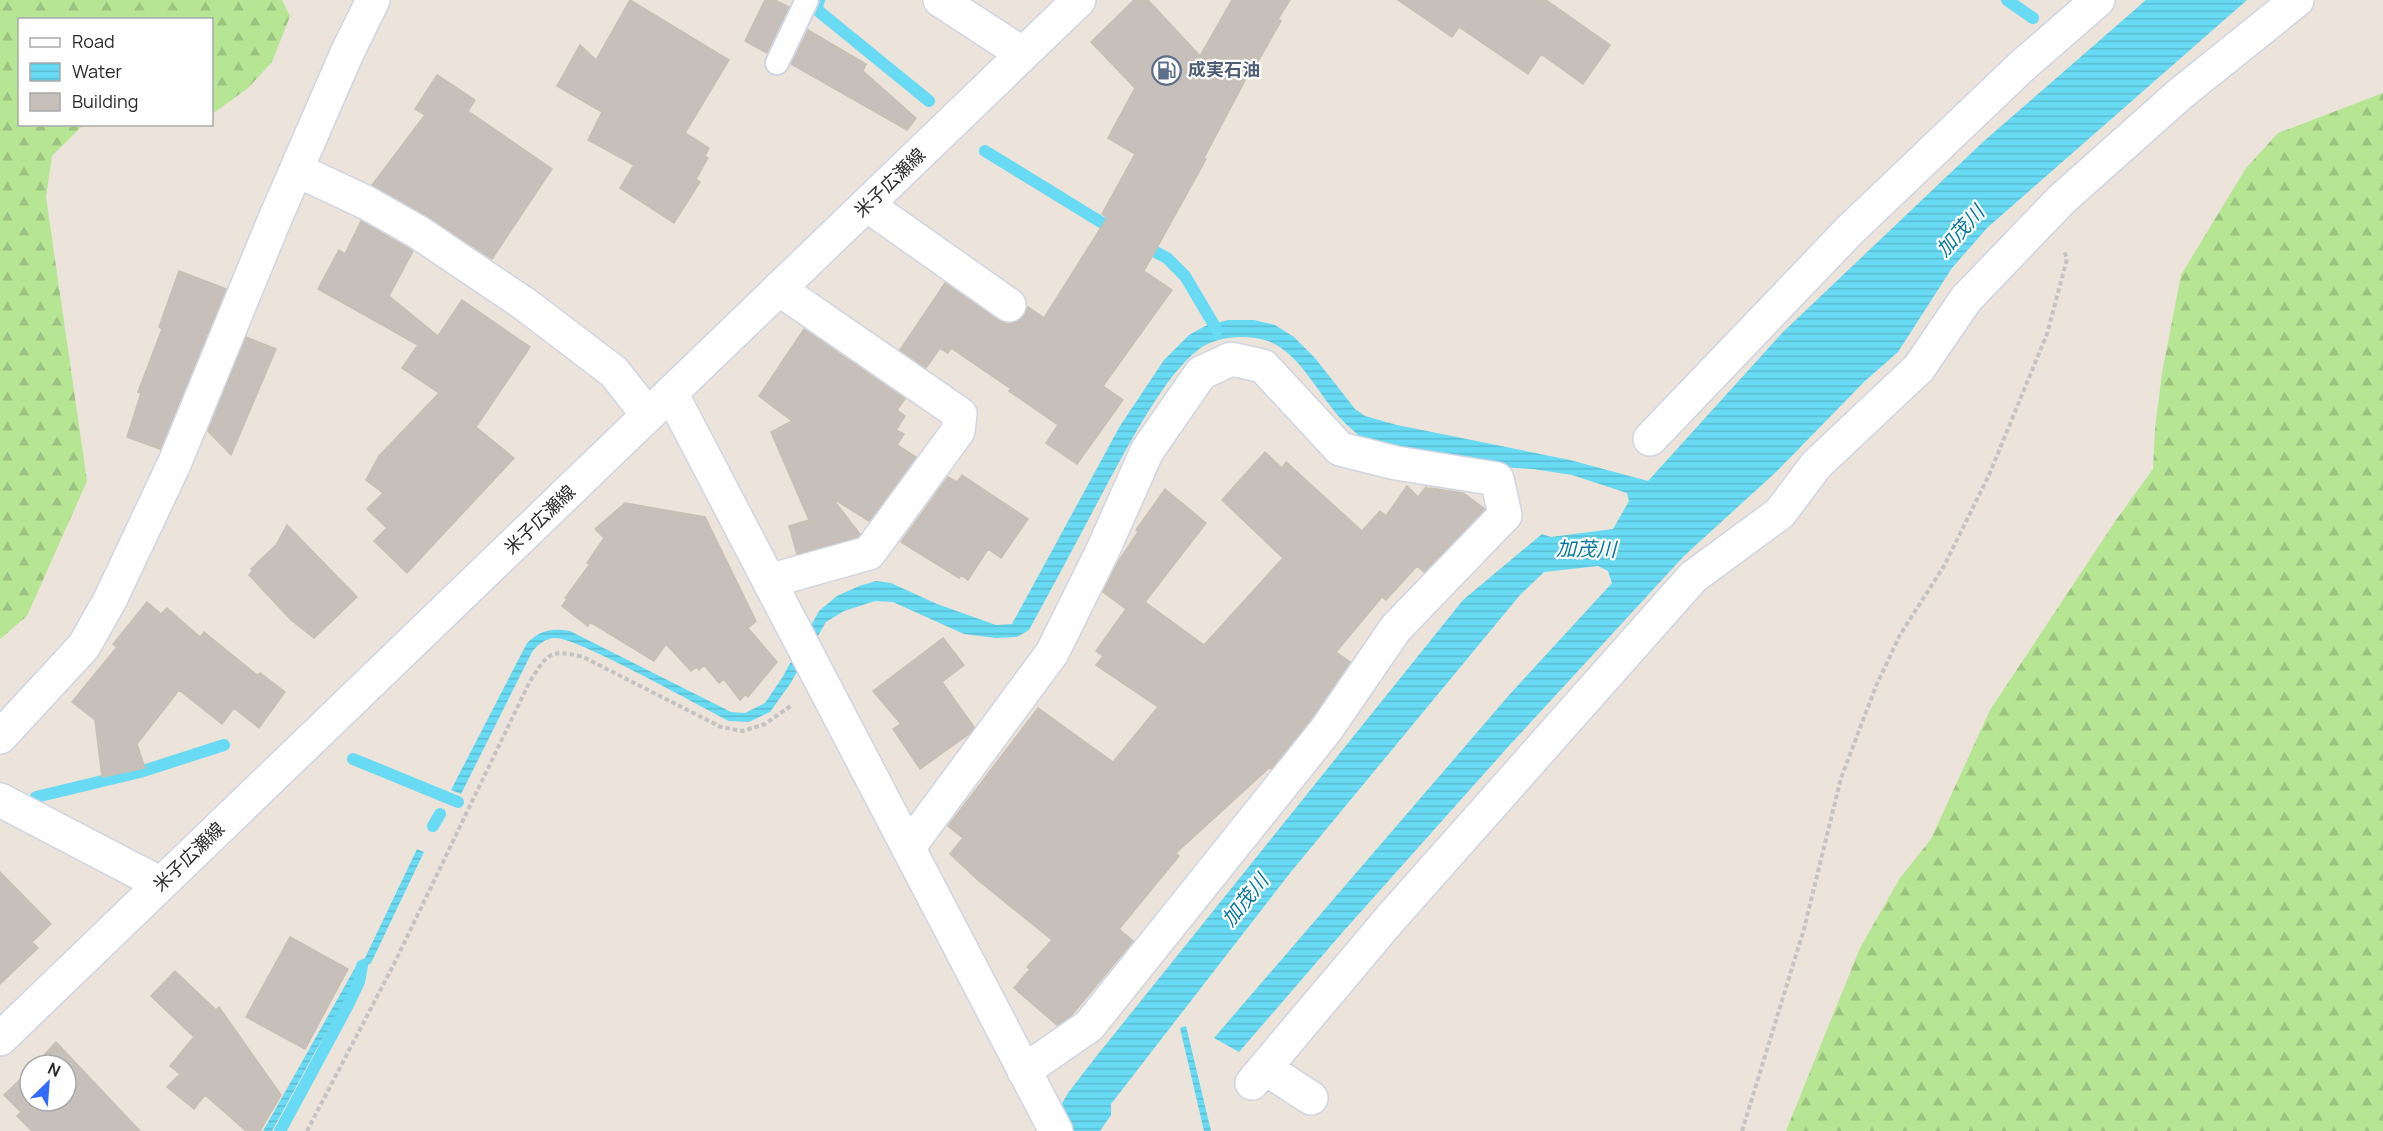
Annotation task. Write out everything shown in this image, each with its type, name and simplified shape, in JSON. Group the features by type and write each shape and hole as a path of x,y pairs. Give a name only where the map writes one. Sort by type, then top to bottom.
{"street":[{"path":"0,737 84,646 110,600 175,462 347,53 373,0"},
{"path":"940,0 1023,54"},
{"name":"米子広瀬線","path":"0,1039 1079,0"},
{"path":"1650,439 1849,231 2022,66 2098,0"},
{"path":"1311,1098 1258,1075 1390,919 1693,577 1780,513 1816,465 1919,368 1966,299 2053,207 2180,94 2296,0"},
{"path":"297,170 367,203 418,232 526,305 660,404 769,581 1024,1071 1045,1125"},
{"path":"867,205 1008,305"},
{"path":"769,581 869,554 958,431 960,414 779,290"},
{"path":"908,848 1052,653 1103,550 1147,451 1201,373 1232,359 1263,366 1340,449 1396,463 1497,478 1504,515 1396,627 1326,730 1089,1026 1024,1071"},
{"path":"0,800 161,884"}],"lane":[{"path":"777,63 807,0"}],"path":[{"path":"1742,1131 1804,929 1841,778 1876,686 1900,635 1944,566 1989,475 2047,333 2067,259 2053,207"},
{"path":"307,1131 394,964 529,683 546,657 562,651 583,657 721,727 743,731 765,724 787,709 810,659"}],"green space":[{"path":"0,0 282,0 290,16 272,62 248,88 215,112 213,111 213,18 18,18 18,126 82,126 52,156 46,197 87,481 27,616 0,639"},
{"path":"2383,93 2383,1131 1786,1131 1860,948 1900,878 1931,839 1990,710 2116,520 2153,469 2162,373 2181,275 2246,168 2278,133"}],"water":[{"name":"加茂川","path":"2146,0 2247,0 1987,228 1952,268 1898,352 1865,381 1776,472 1684,556 1507,748 1239,1052 1214,1038 1510,694 1612,583 1608,571 1598,566 1544,572 1520,595 1290,873 1111,1104 1111,1115 1100,1131 1046,1131 1068,1093 1095,1058 1463,600 1542,534 1551,537 1613,529 1629,501 1627,493 1572,475 1533,469 1479,466 1365,442 1333,410 1309,376 1280,347 1251,337 1222,339 1198,350 1173,375 1161,392 1128,445 1029,630 1017,637 996,638 964,634 893,602 875,601 844,611 826,622 790,684 770,712 749,722 729,721 587,648 567,640 548,639 532,652 461,794 451,790 527,643 547,631 570,631 731,712 745,713 765,703 782,678 819,611 837,596 859,586 876,581 891,583 937,604 996,625 1012,624 1120,426 1164,360 1189,335 1205,326 1228,320 1254,320 1275,325 1294,337 1315,358 1355,409 1365,416 1397,425 1570,460 1648,481 1783,332 1984,141"},
{"path":"417,849 424,852 371,963 367,965 315,1052 272,1131 263,1131 359,961 365,958"},
{"path":"1186,1026 1211,1131 1204,1131 1180,1028"}],"building":[{"path":"630,0 729,60 685,133 709,148 705,156 708,158 696,179 700,182 674,223 620,188 634,165 588,140 602,112 557,86 580,45 596,60"},
{"path":"765,0 775,0 789,7 767,53 745,41"},
{"path":"1134,0 1148,0 1200,56 1232,0 1290,0 1278,19 1281,21 1251,74 1249,73 1204,158 1206,159 1144,271 1172,290 1103,386 1123,400 1077,464 1046,443 1058,425 951,348 948,353 940,348 926,368 900,350 945,283 1007,324 1017,322 1024,316 1028,307 1044,318 1107,218 1102,214 1135,154 1108,138 1135,88 1091,42"},
{"path":"1398,0 1546,0 1610,45 1583,84 1541,54 1528,74 1459,27 1452,37"},
{"path":"808,30 866,64 863,71 916,118 907,130 791,64"},
{"path":"437,75 475,100 468,111 552,169 492,259 427,216 372,185 425,115 415,109"},
{"path":"361,221 413,251 389,296 438,336 462,300 530,347 476,427 514,458 407,573 374,541 387,528 367,509 383,493 366,480 379,456 439,393 402,368 418,345 318,289 339,250 345,254"},
{"path":"179,271 226,289 160,449 127,437 141,393 138,392 162,329 159,327"},
{"path":"804,329 905,399 897,410 905,416 896,430 904,434 897,445 916,457 869,521 832,498 860,534 858,537 797,554 789,526 809,520 771,432 792,421 759,396"},
{"path":"246,337 276,349 231,455 208,431"},
{"path":"1265,452 1282,468 1286,462 1362,531 1380,511 1386,516 1407,486 1418,497 1426,487 1463,493 1485,509 1424,572 1417,566 1386,600 1382,597 1336,652 1350,662 1311,719 1271,769 1269,768 1176,853 1179,856 1119,929 1133,941 1071,1016 1057,1025 1014,988 1030,969 1027,967 1052,940 979,881 950,854 963,838 948,826 1038,708 1113,762 1158,707 1096,665 1103,656 1096,651 1126,609 1103,592 1118,562 1138,532 1136,530 1165,489 1206,523 1145,602 1204,645 1283,558 1222,500"},
{"path":"962,475 1028,519 1001,558 988,549 968,580 961,575 959,578 901,542 948,477 957,482"},
{"path":"625,503 705,517 756,621 748,628 777,662 748,697 746,694 740,700 724,679 719,683 704,665 699,670 697,667 691,671 666,644 654,661 590,622 588,626 562,606 604,538 595,529"},
{"path":"287,525 357,597 314,638 291,620 249,575 253,570 251,569 276,545"},
{"path":"147,602 161,614 167,608 200,637 204,632 257,675 260,673 285,692 259,728 234,708 222,724 179,690 137,744 145,768 102,777 95,720 72,702 117,647 113,644"},
{"path":"943,638 964,665 942,682 974,727 969,734 920,769 893,729 901,724 873,691"},
{"path":"0,872 51,924 32,942 38,948 0,984"},
{"path":"290,937 348,969 305,1049 246,1017"},
{"path":"175,971 216,1010 219,1007 281,1095 260,1131 246,1131 205,1095 194,1109 167,1087 180,1074 170,1066 194,1037 151,996"},
{"path":"56,1042 66,1053 46,1053"},
{"path":"78,1065 140,1131 32,1131 17,1116 20,1113 78,1113"},
{"path":"18,1082 18,1109 4,1095"}],"waterway":[{"path":"819,0 816,9 929,101"},
{"path":"2007,0 2033,18"},
{"path":"985,151 1117,232"},
{"path":"1140,244 1167,258 1185,276 1217,330"},
{"path":"36,797 140,772 224,745"},
{"path":"353,759 458,802"},
{"path":"433,826 440,814"},
{"path":"280,1131 348,1005 359,982 362,966"}],"place":[{"name":"成実石油","path":"1167,70"}]}
